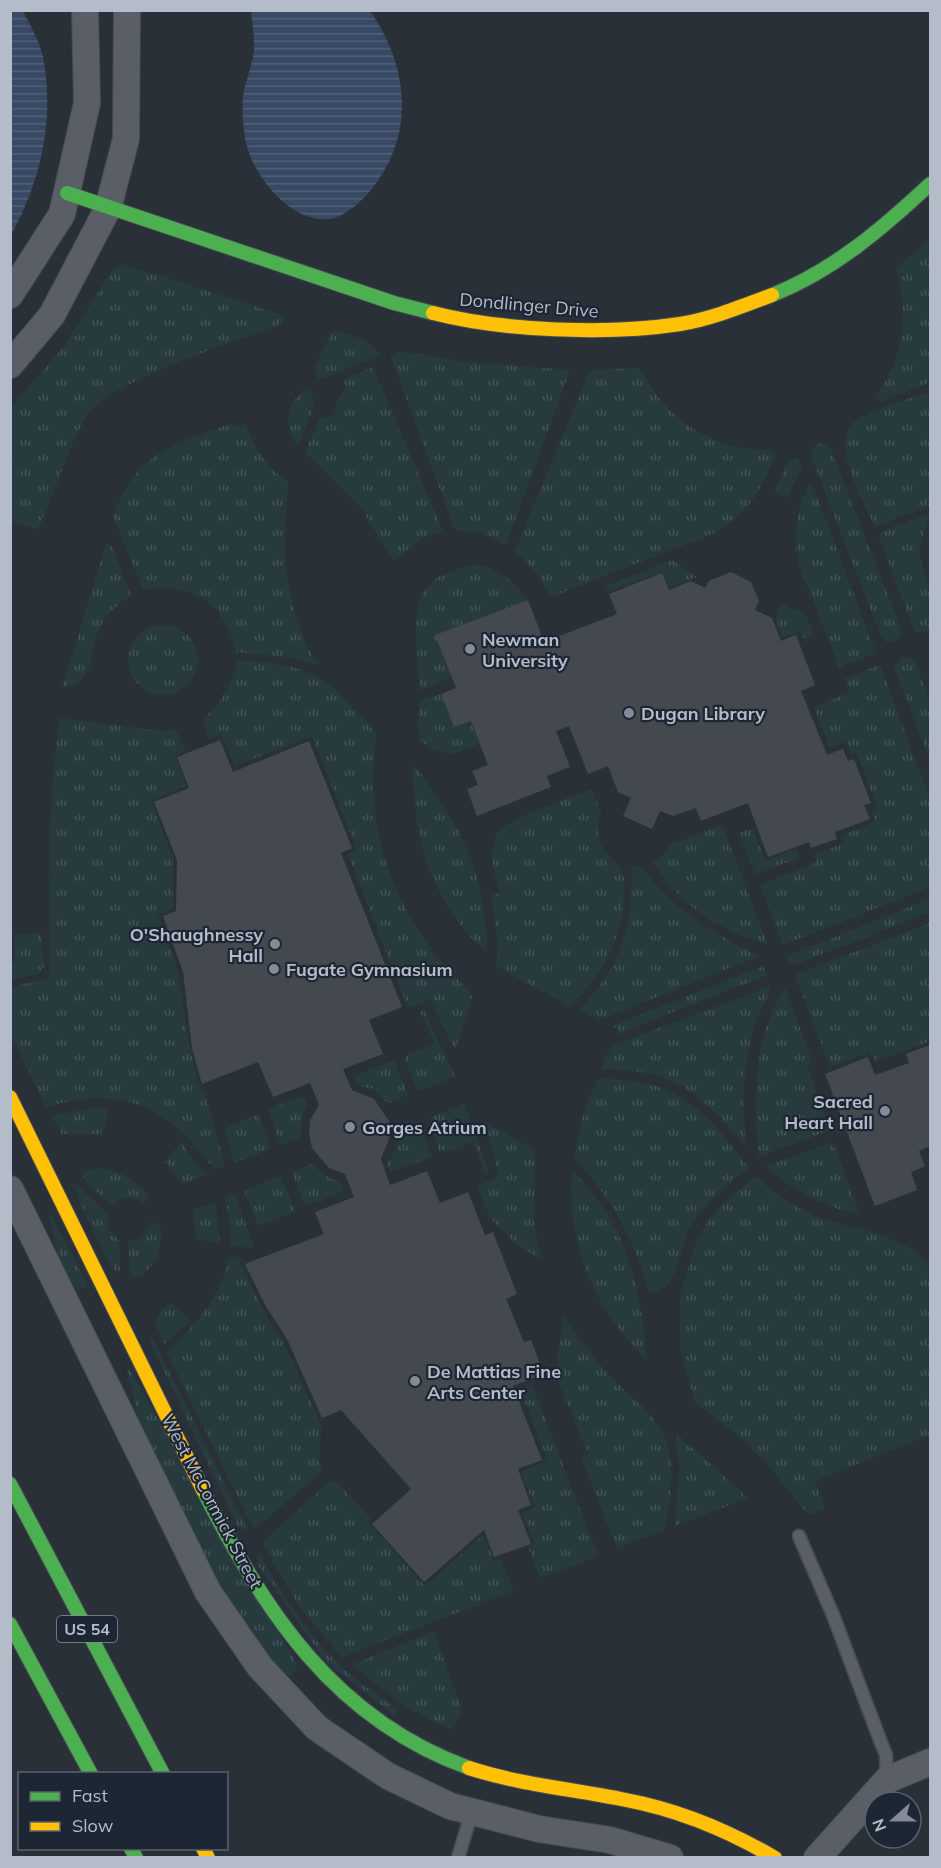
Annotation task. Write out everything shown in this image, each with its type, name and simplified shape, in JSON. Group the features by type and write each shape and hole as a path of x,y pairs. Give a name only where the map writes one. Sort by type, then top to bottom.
{"main road":[{"name":"Dondlinger Drive","path":"67,193 394,303 469,322 599,330 681,324 736,309 787,289 849,252 888,224 930,184"},
{"name":"West McCormick Street","path":"10,1097 241,1565 272,1611 318,1671 366,1715 424,1750 479,1773 539,1786 639,1802 685,1816 749,1842 775,1857"},
{"name":"US 54","path":"10,1484 162,1772"},
{"path":"10,1624 90,1772"}],"street":[{"path":"10,295 62,214 87,103 85,10"},
{"path":"10,365 52,315 108,208 126,139 127,10"},
{"path":"10,1189 208,1592 260,1667 317,1728 388,1776 450,1806 539,1828 610,1840 670,1857"},
{"path":"817,1857 887,1780 930,1762"}],"lane":[{"path":"799,1536 833,1615 886,1755 887,1780"},
{"path":"458,1857 472,1811"}],"green space":[{"path":"930,241 930,382 881,402 876,397 893,366 902,335 903,303 896,268"},
{"path":"123,264 285,316 280,324 144,377 97,405 84,420 77,433 37,530 14,521 11,530 11,407 62,349 113,269"},
{"path":"333,330 366,341 380,356 319,380 314,368"},
{"path":"397,351 466,362 570,370 506,545 481,533 455,530 391,357"},
{"path":"373,367 443,532 422,539 394,562 361,508 305,452 320,416 321,419 335,415 336,403 346,387 343,379"},
{"path":"637,368 642,371 664,404 695,430 731,445 771,450 775,456 764,481 745,509 715,533 551,597 536,572 515,551 590,370"},
{"path":"305,389 307,392 311,391 315,404 298,446 290,431 289,416 294,402"},
{"path":"930,391 930,505 875,527 851,474 845,445 847,433 853,423 868,414"},
{"path":"245,423 262,456 289,483 285,529 287,577 298,623 318,665 294,658 236,652 224,621 204,600 177,589 143,590 113,516 133,478 145,464 159,454 174,445 209,431 230,424 237,427"},
{"path":"819,444 826,444 831,449 902,631 900,638 892,643 886,642 881,636 811,456 812,448"},
{"path":"792,458 800,461 802,466 787,498 774,492 788,461"},
{"path":"809,484 813,486 876,653 839,667 799,564 797,553 796,523"},
{"path":"930,513 919,548 922,568 930,591 930,630 915,633 878,534"},
{"path":"110,543 131,595 113,609 102,623 95,639 90,666 86,674 73,685 62,688 106,544"},
{"path":"672,560 697,577 670,587 662,572 608,592 606,586"},
{"path":"478,565 506,577 528,600 436,635 451,677 419,691 416,627 417,609 423,594 433,581 451,571"},
{"path":"780,603 805,614 814,635 804,639 801,631 783,637 776,619"},
{"path":"170,625 183,631 192,640 196,646 198,660 196,674 188,685 177,693 156,695 138,685 130,674 128,653 138,635 149,627"},
{"path":"903,656 915,661 930,702 930,761 894,667"},
{"path":"237,661 262,662 310,673 331,686 377,734 373,772 375,808 381,843 391,876 405,908 424,939 473,994 455,1050 430,999 408,1008 348,854 357,850 312,736 235,766 221,734 209,739 203,719 225,693"},
{"path":"880,665 930,799 930,887 783,945 760,885 817,862 814,855 844,843 842,835 876,822 872,812 878,809 856,752 851,754 846,742 830,748 814,707 849,693 844,679"},
{"path":"441,694 454,727 471,721 480,744 452,755 432,749 422,742 418,730 419,701"},
{"path":"60,718 161,731 176,730 185,751 175,756 186,786 151,800 173,858 173,908 158,914 178,971 188,1037 200,1090 204,1090 225,1166 214,1170 180,1130 162,1116 142,1106 121,1100 99,1098 46,1107 11,1035 11,987 50,978 51,815"},
{"path":"413,764 446,809 468,852 482,899 487,954 451,912 429,868 421,844 417,819"},
{"path":"592,789 601,812 598,823 599,840 608,855 619,864 623,873 623,908 609,954 592,982 570,1006 496,966 498,949 492,896 500,892 492,855 498,833 504,827 541,808"},
{"path":"722,825 768,945 732,931 702,914 676,892 652,862 663,856 669,845"},
{"path":"753,828 765,861 796,849 799,858 755,874 739,833"},
{"path":"631,866 641,867 666,895 694,919 725,939 759,956 600,1020 579,1010 605,977 622,944 630,908"},
{"path":"930,899 930,912 792,966 787,956"},
{"path":"930,923 930,1041 875,1062 870,1052 830,1067 795,975"},
{"path":"41,933 44,966 39,974 11,979 11,962 15,962 14,935"},
{"path":"763,966 767,975 615,1035 618,1029 612,1026"},
{"path":"771,986 755,1024 747,1055 743,1101 747,1148 715,1112 685,1088 650,1074 601,1069 611,1046"},
{"path":"785,987 812,1061 807,1065 830,1130 759,1157 756,1091 761,1048 774,1007"},
{"path":"424,1010 455,1076 420,1091 416,1088 405,1060 406,1055 435,1044 420,1012"},
{"path":"394,1060 408,1095 388,1103 372,1089 357,1085 354,1076"},
{"path":"597,1079 648,1084 668,1090 686,1100 717,1128 749,1168 720,1191 699,1214 687,1232 671,1280 658,1292 649,1294 637,1256 611,1204 574,1158 582,1118"},
{"path":"304,1096 308,1106 302,1116 301,1137 281,1145 268,1109"},
{"path":"465,1104 489,1174 485,1175 474,1141 444,1153 443,1150 439,1151 429,1122 431,1117"},
{"path":"97,1107 108,1108 105,1127 101,1134 62,1134 52,1116"},
{"path":"258,1114 271,1149 234,1163 224,1128"},
{"path":"419,1122 432,1157 390,1172 387,1165 396,1149 399,1130"},
{"path":"485,1122 535,1150 534,1225 541,1259 516,1244 490,1218 477,1186 499,1176"},
{"path":"181,1142 205,1175 182,1184 165,1162"},
{"path":"833,1142 860,1215 810,1197 787,1184 766,1166"},
{"path":"311,1164 329,1178 339,1181 344,1191 305,1206 292,1172"},
{"path":"99,1168 128,1177 140,1185 150,1197 143,1204 127,1198 119,1200 112,1206 85,1181 82,1173"},
{"path":"572,1171 591,1191 606,1212 628,1258 640,1307 646,1359 612,1319 588,1274 579,1249 574,1224 571,1197"},
{"path":"281,1176 295,1211 258,1226 244,1190"},
{"path":"756,1176 786,1201 803,1210 907,1246 930,1265 930,1435 815,1481 825,1509 808,1515 769,1466 743,1440 695,1402 680,1348 680,1294 697,1239 708,1221 723,1204"},
{"path":"75,1184 108,1213 108,1229 119,1240 120,1275 113,1269 79,1202"},
{"path":"235,1194 255,1249 230,1245 231,1229 225,1198"},
{"path":"215,1202 220,1243 196,1239 193,1210"},
{"path":"49,1210 88,1286 78,1290 67,1275 58,1253"},
{"path":"150,1222 160,1225 159,1250 152,1266 146,1272 131,1277 128,1242 142,1238"},
{"path":"230,1257 238,1258 262,1308 284,1343 321,1425 319,1461 323,1464 322,1471 254,1530 167,1352 206,1310 219,1286"},
{"path":"169,1303 179,1308 189,1321 164,1344 155,1322 161,1310"},
{"path":"564,1315 605,1370 655,1421 668,1449 671,1484 664,1530 617,1548 581,1458 589,1455 557,1379 557,1356"},
{"path":"151,1337 249,1532 238,1527 151,1344"},
{"path":"129,1368 298,1666 291,1675 282,1674 241,1622 218,1582 141,1426 127,1372"},
{"path":"532,1384 598,1556 540,1578 528,1547 535,1544 522,1513 535,1508 521,1471 548,1461 520,1389"},
{"path":"677,1434 748,1498 675,1526 680,1465 675,1440"},
{"path":"330,1481 337,1482 371,1519 368,1522 425,1586 483,1535 494,1561 501,1559 514,1591 342,1657 301,1609 262,1543"},
{"path":"258,1552 308,1630 352,1676 398,1711 395,1716 326,1662 257,1564"},
{"path":"434,1631 462,1710 452,1730 408,1708 352,1665"}],"water":[{"path":"11,10 23,11 40,45 47,103 43,149 37,171 11,235"},
{"path":"251,11 370,11 393,55 402,101 395,147 385,170 370,191 352,208 335,218 315,218 300,213 286,204 263,180 248,151 242,108 254,51"}],"building":[{"name":"Dugan Library","path":"731,572 751,582 759,601 755,610 772,618 781,641 796,635 815,685 801,691 827,755 843,749 848,761 854,759 871,803 864,805 870,819 835,832 837,839 811,848 809,842 768,857 748,803 701,821 696,808 673,816 660,811 652,829 623,816 631,798 618,792 608,766 588,774 569,726 556,731 570,767 547,776 551,787 477,816 467,789 478,785 472,771 488,765 471,721 454,727 441,694 456,688 435,635 528,600 544,642 617,614 609,594 662,573 669,590 691,581 705,588 709,581"},
{"path":"220,740 233,772 309,741 352,848 341,853 402,1007 369,1020 383,1054 343,1069 352,1090 374,1099 389,1121 391,1134 381,1159 390,1185 427,1171 440,1203 468,1192 485,1235 493,1232 517,1294 506,1299 524,1342 531,1340 544,1374 513,1386 542,1460 518,1469 531,1505 518,1510 531,1544 494,1557 484,1530 424,1582 372,1524 411,1489 341,1410 322,1418 287,1339 265,1305 245,1264 324,1234 315,1212 354,1197 345,1174 329,1168 312,1148 309,1133 310,1120 319,1105 310,1083 273,1097 258,1062 202,1084 192,1048 183,972 163,916 176,911 177,860 154,802 189,788 177,757"},
{"name":"Sacred Heart Hall","path":"930,1045 930,1146 919,1151 925,1166 911,1172 917,1190 875,1206 825,1074 868,1057 875,1075 909,1063 906,1054"}],"traffic: fast":[{"path":"772,295 816,274 856,247 930,184"},
{"path":"67,193 394,303 433,313"},
{"path":"10,1484 162,1772"},
{"path":"203,1490 252,1578 279,1619 342,1691 379,1721 421,1747 469,1768"},
{"path":"10,1624 90,1772"},
{"path":"132,1850 136,1858"}],"traffic: slow":[{"path":"433,313 491,324 523,327 621,329 692,322 772,295"},
{"path":"10,1097 203,1490"},
{"path":"469,1768 508,1779 665,1809 722,1830 775,1858"},
{"path":"204,1850 208,1858"}],"place":[{"name":"Newman University","path":"470,649"},
{"name":"Dugan Library","path":"629,713"},
{"name":"O'Shaughnessy Hall","path":"275,944"},
{"name":"Fugate Gymnasium","path":"274,969"},
{"name":"Sacred Heart Hall","path":"885,1111"},
{"name":"Gorges Atrium","path":"350,1127"},
{"name":"De Mattias Fine Arts Center","path":"415,1381"}]}
